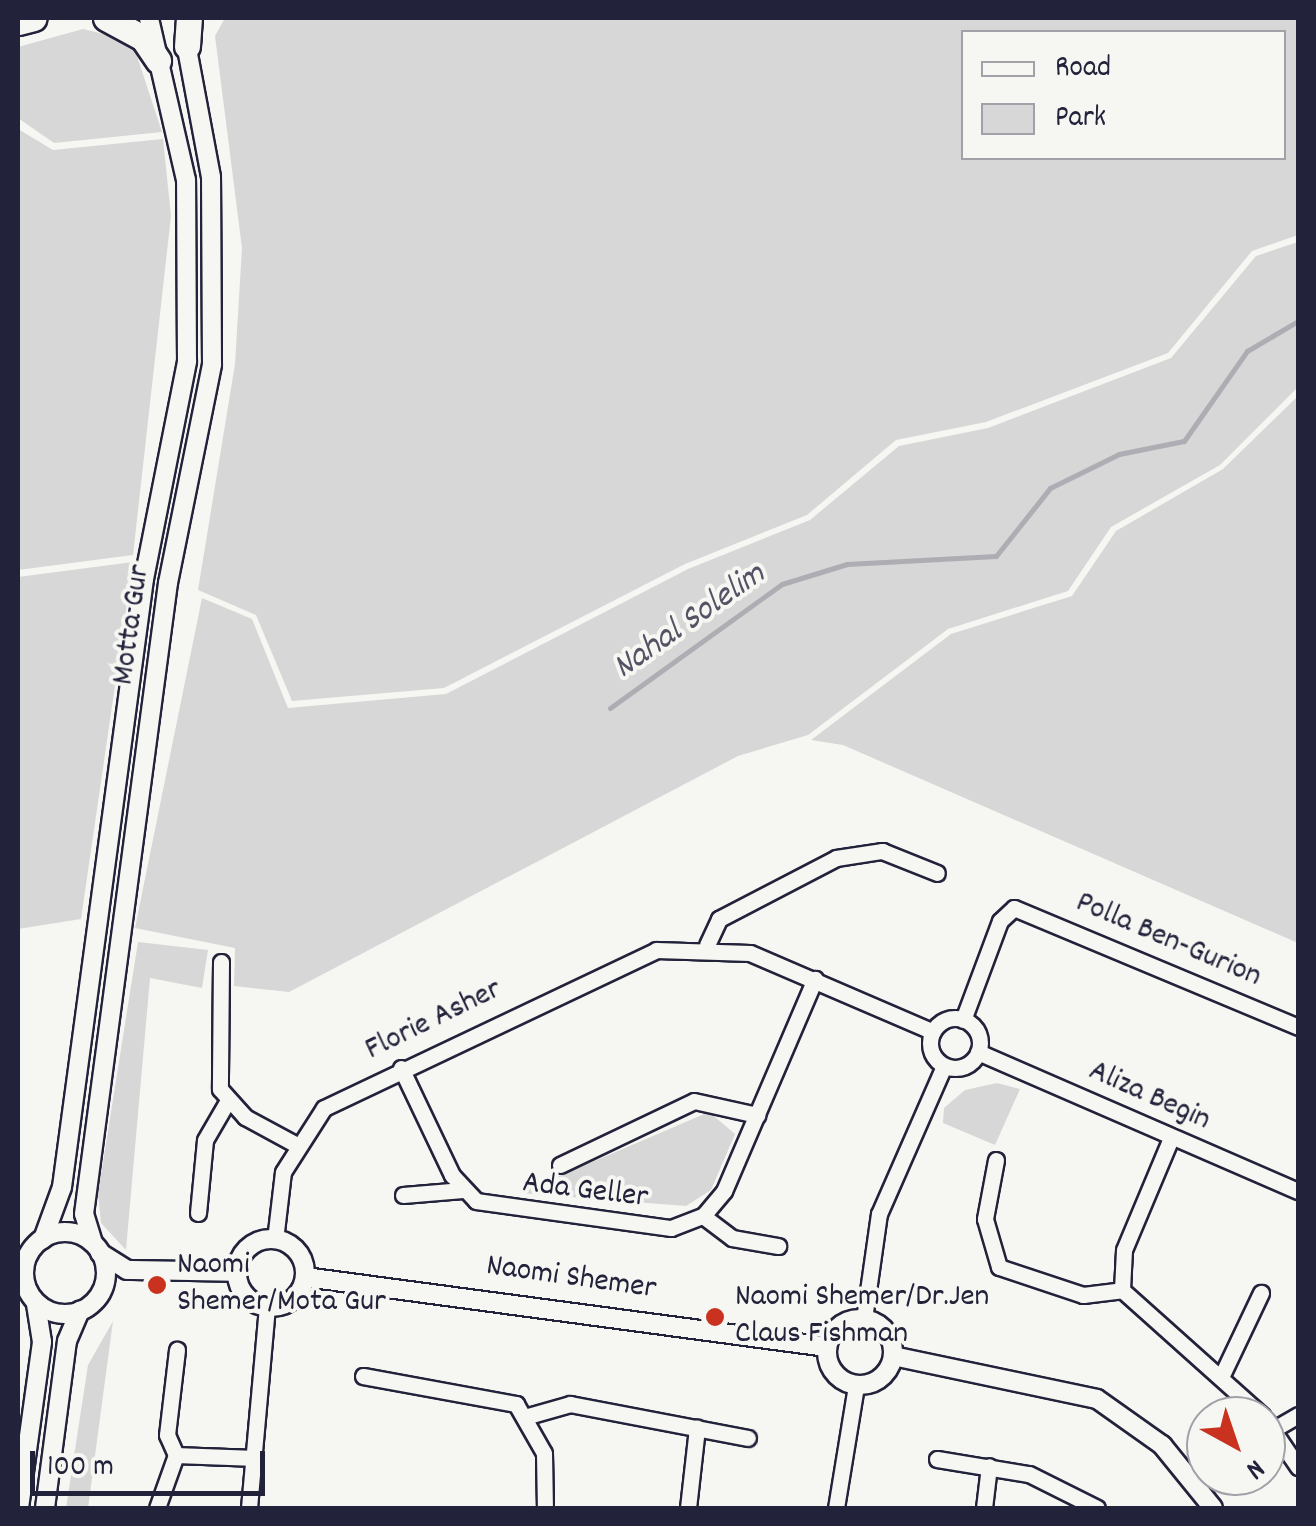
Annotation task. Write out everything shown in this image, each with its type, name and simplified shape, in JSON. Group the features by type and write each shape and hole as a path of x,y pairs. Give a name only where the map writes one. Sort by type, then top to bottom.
{"highway":[{"path":"18,22 34,18"},
{"path":"106,18 143,38 158,60"},
{"path":"187,46 190,18"}],"street":[{"name":"Motta Gur","path":"31,1248 62,1186 144,579 187,361 186,180 148,18"},
{"name":"Motta Gur","path":"96,1248 84,1214 168,583 212,364 211,177 180,18"},
{"path":"707,945 719,919 836,858 882,851 937,873"},
{"name":"Polla Ben-Gurion","path":"963,1020 1000,922 1014,908 1298,1027"},
{"name":"Florie Asher","path":"276,1240 295,1144 324,1108 623,962 707,945 815,979 933,1032"},
{"path":"221,962 214,1072 228,1102 295,1144"},
{"path":"778,1246 732,1238 702,1216 724,1192 815,979"},
{"path":"963,1020 976,1029 978,1052 960,1068 944,1066 932,1052 933,1032 963,1020"},
{"name":"Aliza Begin","path":"978,1052 1298,1190"},
{"path":"864,1319 879,1214 944,1066"},
{"path":"401,1068 463,1190 403,1196"},
{"name":"Ada Geller","path":"560,1164 694,1101 757,1115"},
{"path":"198,1213 205,1140 228,1102"},
{"path":"1171,1138 1124,1250 1122,1290 1153,1326 1222,1375 1242,1396"},
{"path":"996,1160 985,1219 999,1267 1083,1295 1122,1290"},
{"name":"Ada Geller","path":"463,1190 502,1210 652,1229 702,1216"},
{"path":"19,1508 42,1342 27,1293 24,1267 31,1248 68,1232 148,1271 238,1272"},
{"path":"276,1240 298,1252 305,1277 295,1297 268,1307 246,1296 238,1272 250,1248 276,1240"},
{"path":"96,1248 100,1294"},
{"path":"45,1508 67,1341 80,1311 100,1294 148,1271"},
{"name":"Naomi Shemer","path":"305,1277 827,1347"},
{"path":"27,1293 80,1311"},
{"path":"1222,1375 1261,1293"},
{"path":"250,1508 268,1307"},
{"path":"864,1319 889,1336 893,1356 877,1382 856,1386 830,1368 827,1347 844,1323 864,1319"},
{"path":"158,1508 176,1456 167,1435 177,1350"},
{"path":"893,1356 1097,1399 1162,1444 1213,1508"},
{"path":"363,1376 500,1396 528,1416 544,1453 544,1508"},
{"path":"836,1508 856,1386"},
{"path":"528,1416 570,1404 748,1438"},
{"path":"688,1508 697,1428"},
{"path":"176,1456 255,1458"},
{"path":"937,1459 988,1466 1060,1484 1097,1508"},
{"path":"984,1508 988,1466"}],"green space":[{"path":"225,18 1298,18 1298,235 1252,251 1168,353 986,422 896,440 807,515 685,564 444,688 292,701 256,615 198,590 235,364 242,248 215,36"},
{"path":"83,29 132,41 162,132 54,143 18,118 18,47"},
{"path":"18,129 53,150 163,139 171,216 133,555 18,570"},
{"path":"1298,242 1298,387 1220,465 1111,527 1068,591 948,629 808,735 738,756 289,992 234,986 235,948 135,928 202,598 252,619 288,708 446,694 688,569 810,520 899,446 988,428 1171,358 1256,256"},
{"path":"1298,396 1298,943 843,745 811,740 951,634 1072,596 1116,531 1223,469"},
{"path":"133,562 81,919 18,929 18,577"},
{"path":"138,942 208,950 202,988 150,978 126,1250 101,1223 98,1194"},
{"path":"997,1083 1020,1089 995,1145 943,1123 944,1108 965,1090"},
{"path":"709,1112 735,1134 711,1190 686,1206 520,1193"},
{"path":"113,1321 88,1508 66,1508 88,1365"}],"waterway":[{"name":"Nahal Solelim","path":"610,708 782,584 847,564 996,556 1050,488 1119,454 1184,441 1247,351 1298,321"}],"place":[{"name":"Naomi Shemer/Mota Gur","path":"157,1285"},
{"name":"Naomi Shemer/Dr.Jen Claus Fishman","path":"715,1317"}]}
